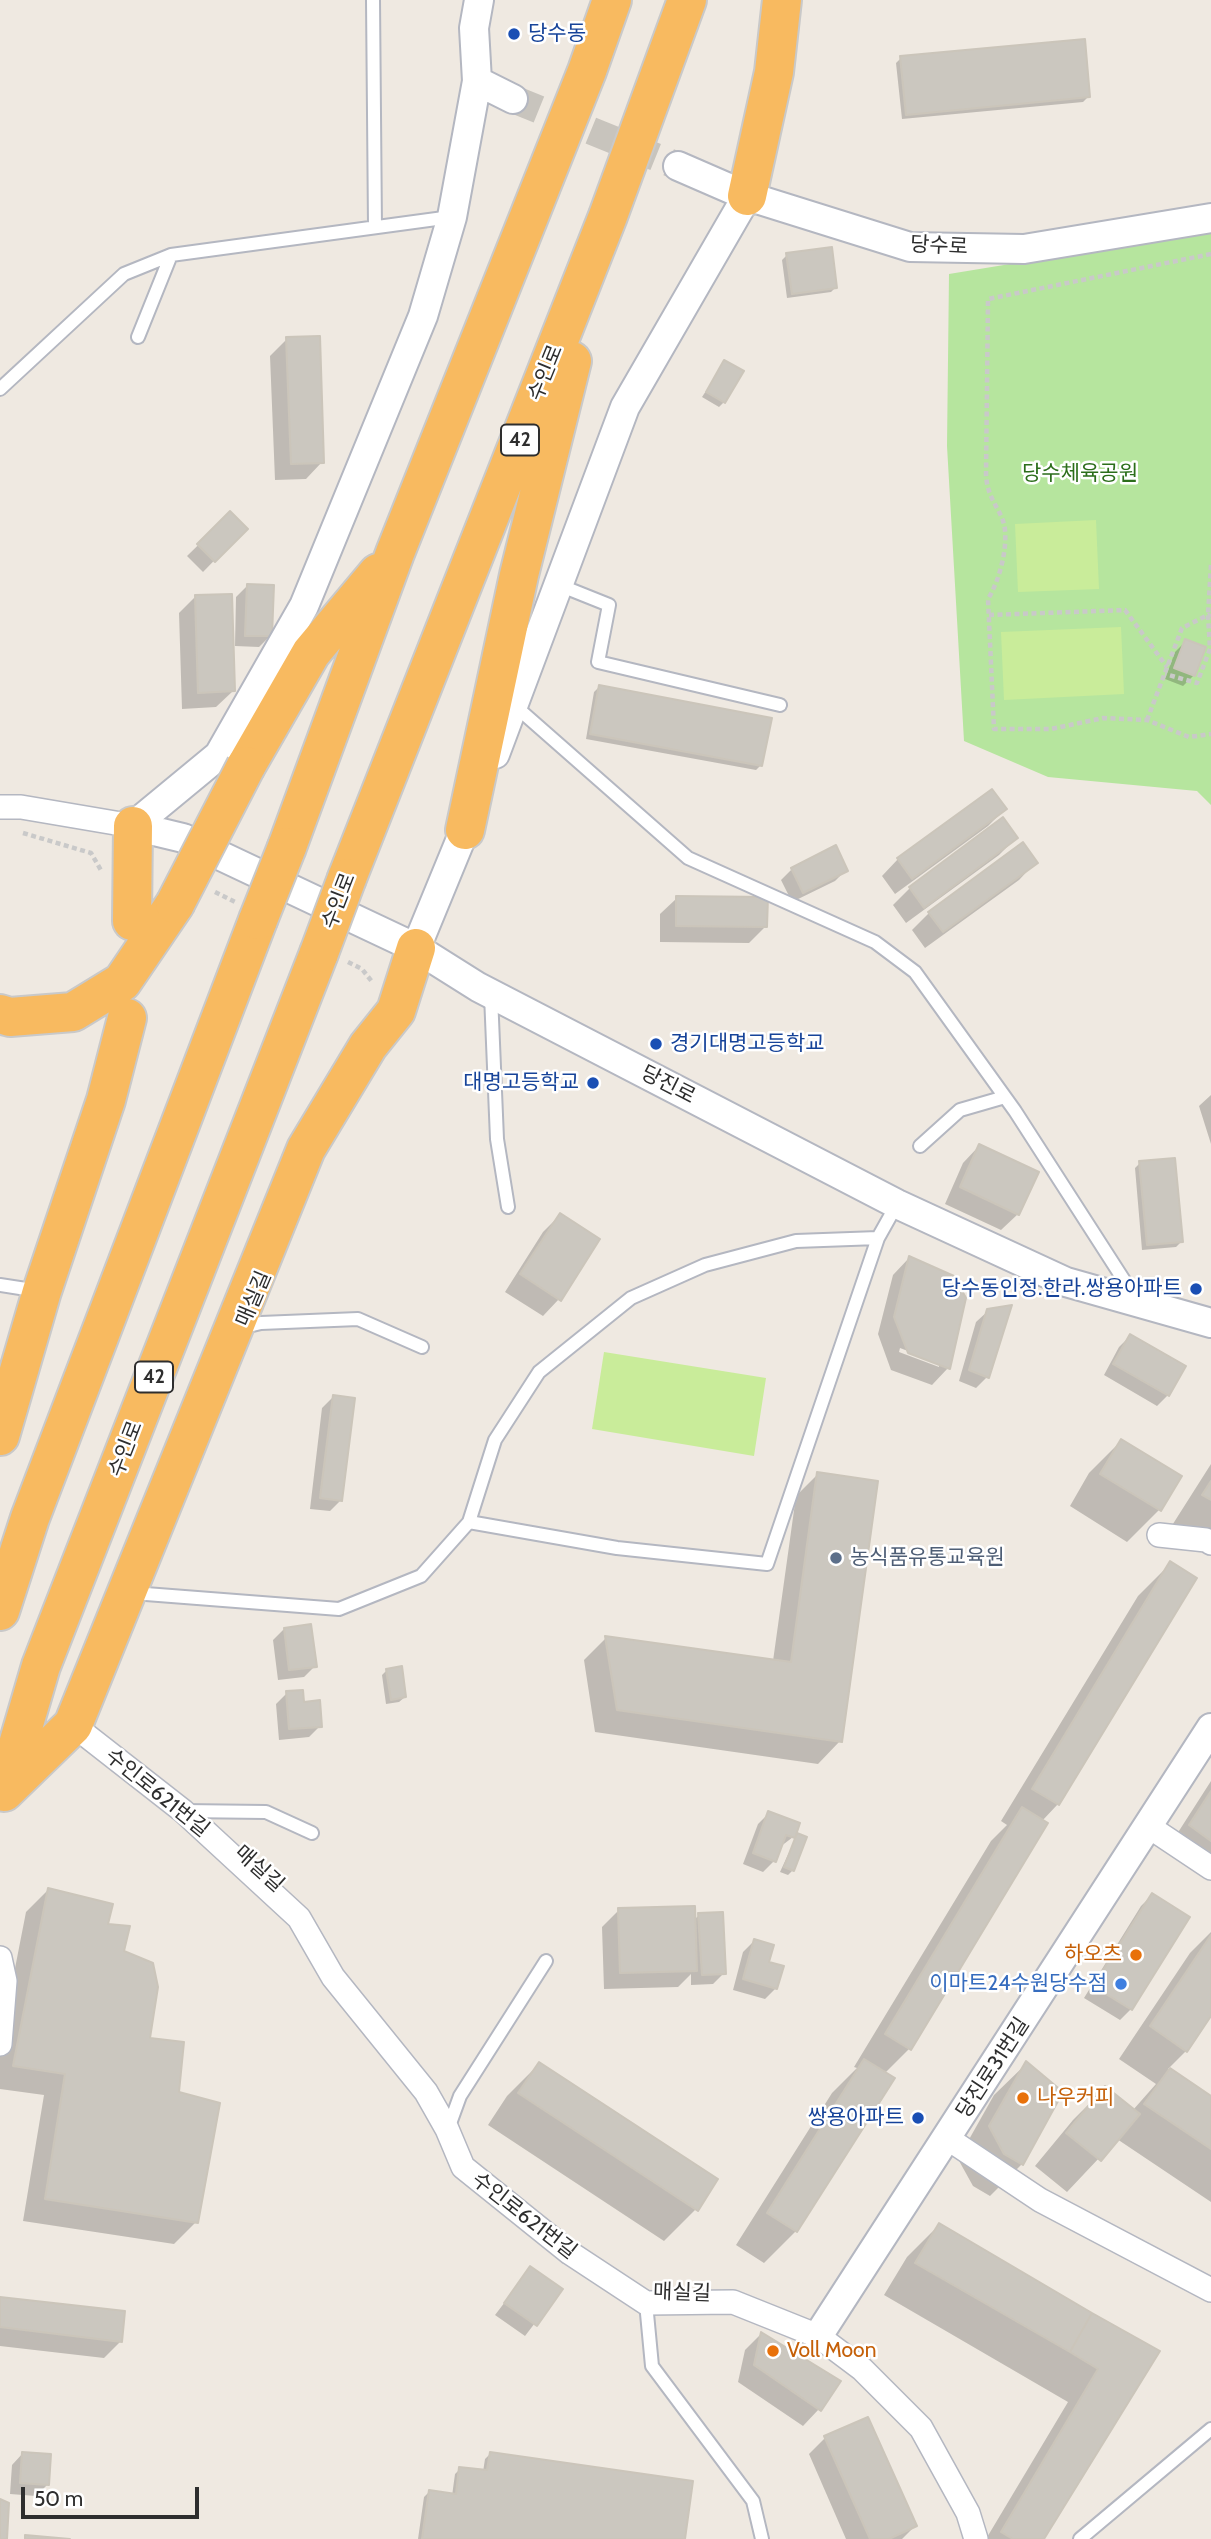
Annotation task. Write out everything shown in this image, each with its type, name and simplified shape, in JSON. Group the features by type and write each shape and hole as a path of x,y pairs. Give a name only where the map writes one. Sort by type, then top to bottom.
{"highway":[{"path":"0,1611 30,1518 252,914 287,847 395,553 587,71 612,0"},
{"name":"수인로","path":"2,1798 46,1654 329,955 347,878 608,216 687,0"},
{"path":"747,196 774,72 782,0"},
{"path":"465,830 519,575 608,216"},
{"path":"0,1014 10,1017 73,1012 122,982 175,904 246,766 311,653 395,553"},
{"path":"132,921 133,826"},
{"path":"2,1798 73,1725 306,1149 368,1046 396,1012 416,948"},
{"path":"0,1436 43,1291 106,1100 127,1018"}],"street":[{"path":"0,807 21,807 133,826 219,755 304,606 423,316 452,216 477,81 474,28 479,0"},
{"path":"477,81 513,99"},
{"name":"당수로","path":"678,166 747,196 910,247 1024,249 1211,218"},
{"path":"416,948 514,704 625,407 747,196"},
{"name":"당진로","path":"133,826 183,838 416,948 491,993 897,1204 1066,1282 1211,1323"},
{"path":"1159,1535 1206,1540 1211,1543"},
{"name":"수인로621번길","path":"73,1725 183,1811 299,1918 333,1977 426,2092 447,2129 463,2167 570,2253 646,2303"},
{"name":"당진로31번길","path":"818,2336 1211,1728"},
{"path":"1148,1826 1211,1868"},
{"path":"0,1958 5,1981 0,2044"},
{"path":"947,2138 1040,2200 1211,2290"},
{"path":"646,2303 733,2302 818,2336 862,2369 921,2428 968,2513 976,2539"}],"lane":[{"path":"373,0 375,227"},
{"path":"0,389 124,274 171,255 452,216"},
{"path":"138,337 171,255"},
{"path":"559,584 609,605 598,662 780,705"},
{"path":"514,704 688,858 875,942 915,972 1005,1097 1138,1302"},
{"path":"491,993 497,1139 508,1208"},
{"path":"919,1146 960,1110 1005,1097"},
{"path":"469,1522 617,1548 767,1564 878,1238 897,1204"},
{"path":"126,1592 339,1609 421,1576 469,1522 495,1440 539,1372 631,1298 705,1265 796,1241 878,1238"},
{"path":"0,1285 43,1291"},
{"path":"233,1330 261,1323 358,1319 422,1347"},
{"path":"183,1811 266,1812 312,1833"},
{"path":"447,2129 460,2096 546,1961"},
{"path":"646,2303 652,2366 753,2501 762,2539"},
{"path":"1080,2539 1211,2429"}],"path":[{"path":"1211,254 988,299 986,492 1005,530 997,584 988,600 994,729 1051,729 1103,718 1147,720 1189,737 1211,734"},
{"path":"1165,674 1197,683 1210,649 1211,565"},
{"path":"989,615 1125,610 1167,667"},
{"path":"1147,720 1182,628 1209,615"},
{"path":"212,890 252,914"},
{"path":"329,955 362,970 396,1012"}],"green space":[{"name":"당수체육공원","path":"1211,231 1211,805 1197,791 1048,777 964,741 947,446 949,274"},
{"path":"1096,520 1099,589 1018,592 1015,524"},
{"path":"1121,627 1124,694 1004,700 1001,632"},
{"path":"604,1352 766,1378 754,1456 592,1429"}],"building":[{"path":"1085,39 1090,97 906,115 900,56"},
{"path":"832,247 837,288 792,294 786,253"},
{"path":"320,336 324,463 291,464 286,337"},
{"path":"724,360 744,371 725,403 706,392"},
{"path":"230,511 248,529 215,562 197,544"},
{"path":"247,584 274,585 272,636 245,636"},
{"path":"232,594 235,691 198,693 195,595"},
{"path":"1185,639 1206,647 1195,676 1174,668"},
{"path":"599,685 772,718 762,766 590,734"},
{"path":"992,789 1007,809 912,879 897,858"},
{"path":"1003,817 1018,838 924,908 909,887"},
{"path":"1023,842 1038,863 943,932 928,912"},
{"path":"836,845 848,871 803,893 791,868"},
{"path":"676,896 768,897 767,927 676,926"},
{"path":"979,1144 1039,1172 1019,1215 960,1187"},
{"path":"1175,1158 1183,1242 1147,1245 1139,1161"},
{"path":"560,1213 600,1239 561,1301 520,1274"},
{"path":"909,1256 954,1276 966,1298 950,1369 908,1353 894,1317"},
{"path":"1012,1305 989,1378 969,1370 987,1309"},
{"path":"1130,1334 1186,1366 1169,1396 1113,1364"},
{"path":"333,1395 355,1398 342,1501 320,1498"},
{"path":"1121,1439 1182,1476 1161,1511 1100,1474"},
{"name":"농식품유통교육원","path":"817,1472 878,1481 842,1742 617,1710 605,1636 791,1662"},
{"path":"1211,1481 1211,1500 1202,1495"},
{"path":"1170,1561 1197,1578 1059,1805 1032,1789"},
{"path":"311,1624 317,1667 289,1670 284,1628"},
{"path":"402,1666 406,1697 391,1700 386,1669"},
{"path":"303,1690 304,1702 320,1700 322,1727 289,1729 286,1691"},
{"path":"1211,1791 1211,1841 1189,1825"},
{"path":"1022,1807 1048,1823 911,2050 885,2034"},
{"path":"768,1811 800,1823 795,1838 786,1835 776,1862 753,1853"},
{"path":"797,1833 807,1837 794,1871 784,1867"},
{"path":"48,1888 113,1904 108,1924 130,1926 124,1951 153,1963 158,1987 150,2038 184,2042 179,2092 220,2103 198,2223 45,2199 65,2074 13,2066"},
{"path":"1152,1893 1190,1917 1132,2010 1093,1986"},
{"path":"695,1906 697,1971 620,1973 618,1908"},
{"path":"723,1912 726,1974 702,1975 698,1913"},
{"path":"1211,1935 1211,2016 1187,2052 1150,2026"},
{"path":"754,1939 774,1945 769,1962 784,1966 777,1989 743,1979"},
{"path":"864,2059 895,2078 797,2232 767,2213"},
{"path":"1026,2061 1063,2092 1023,2165 1004,2154 989,2126"},
{"path":"539,2062 718,2179 698,2211 518,2093"},
{"path":"1170,2068 1211,2096 1211,2149 1144,2104"},
{"path":"1105,2086 1140,2114 1101,2161 1066,2133"},
{"path":"939,2223 1092,2313 1070,2352 915,2263"},
{"path":"530,2266 563,2289 537,2326 504,2303"},
{"path":"0,2297 125,2311 122,2342 0,2327"},
{"path":"1092,2313 1160,2351 1044,2539 1013,2539 1001,2532 1098,2369 1070,2352"},
{"path":"761,2332 841,2381 821,2411 754,2365"},
{"path":"868,2417 917,2526 889,2539 870,2539 824,2436"},
{"path":"22,2452 51,2454 49,2485 20,2483"},
{"path":"490,2452 693,2481 685,2539 422,2539 429,2490 456,2494 459,2467 487,2470"},
{"path":"0,2499 9,2503 7,2539 0,2539"},
{"path":"25,2535 70,2539 25,2539"}],"tunnel":[{"path":"513,99 678,166"}],"place":[{"name":"당수동","path":"514,34"},
{"name":"경기대명고등학교","path":"656,1044"},
{"name":"대명고등학교","path":"593,1083"},
{"name":"당수동인정.한라.쌍용아파트","path":"1196,1289"},
{"name":"농식품유통교육원","path":"836,1558"},
{"name":"하오츠","path":"1136,1955"},
{"name":"이마트24수원당수점","path":"1121,1984"},
{"name":"나우커피","path":"1023,2098"},
{"name":"쌍용아파트","path":"918,2118"},
{"name":"Voll Moon","path":"773,2351"}]}
